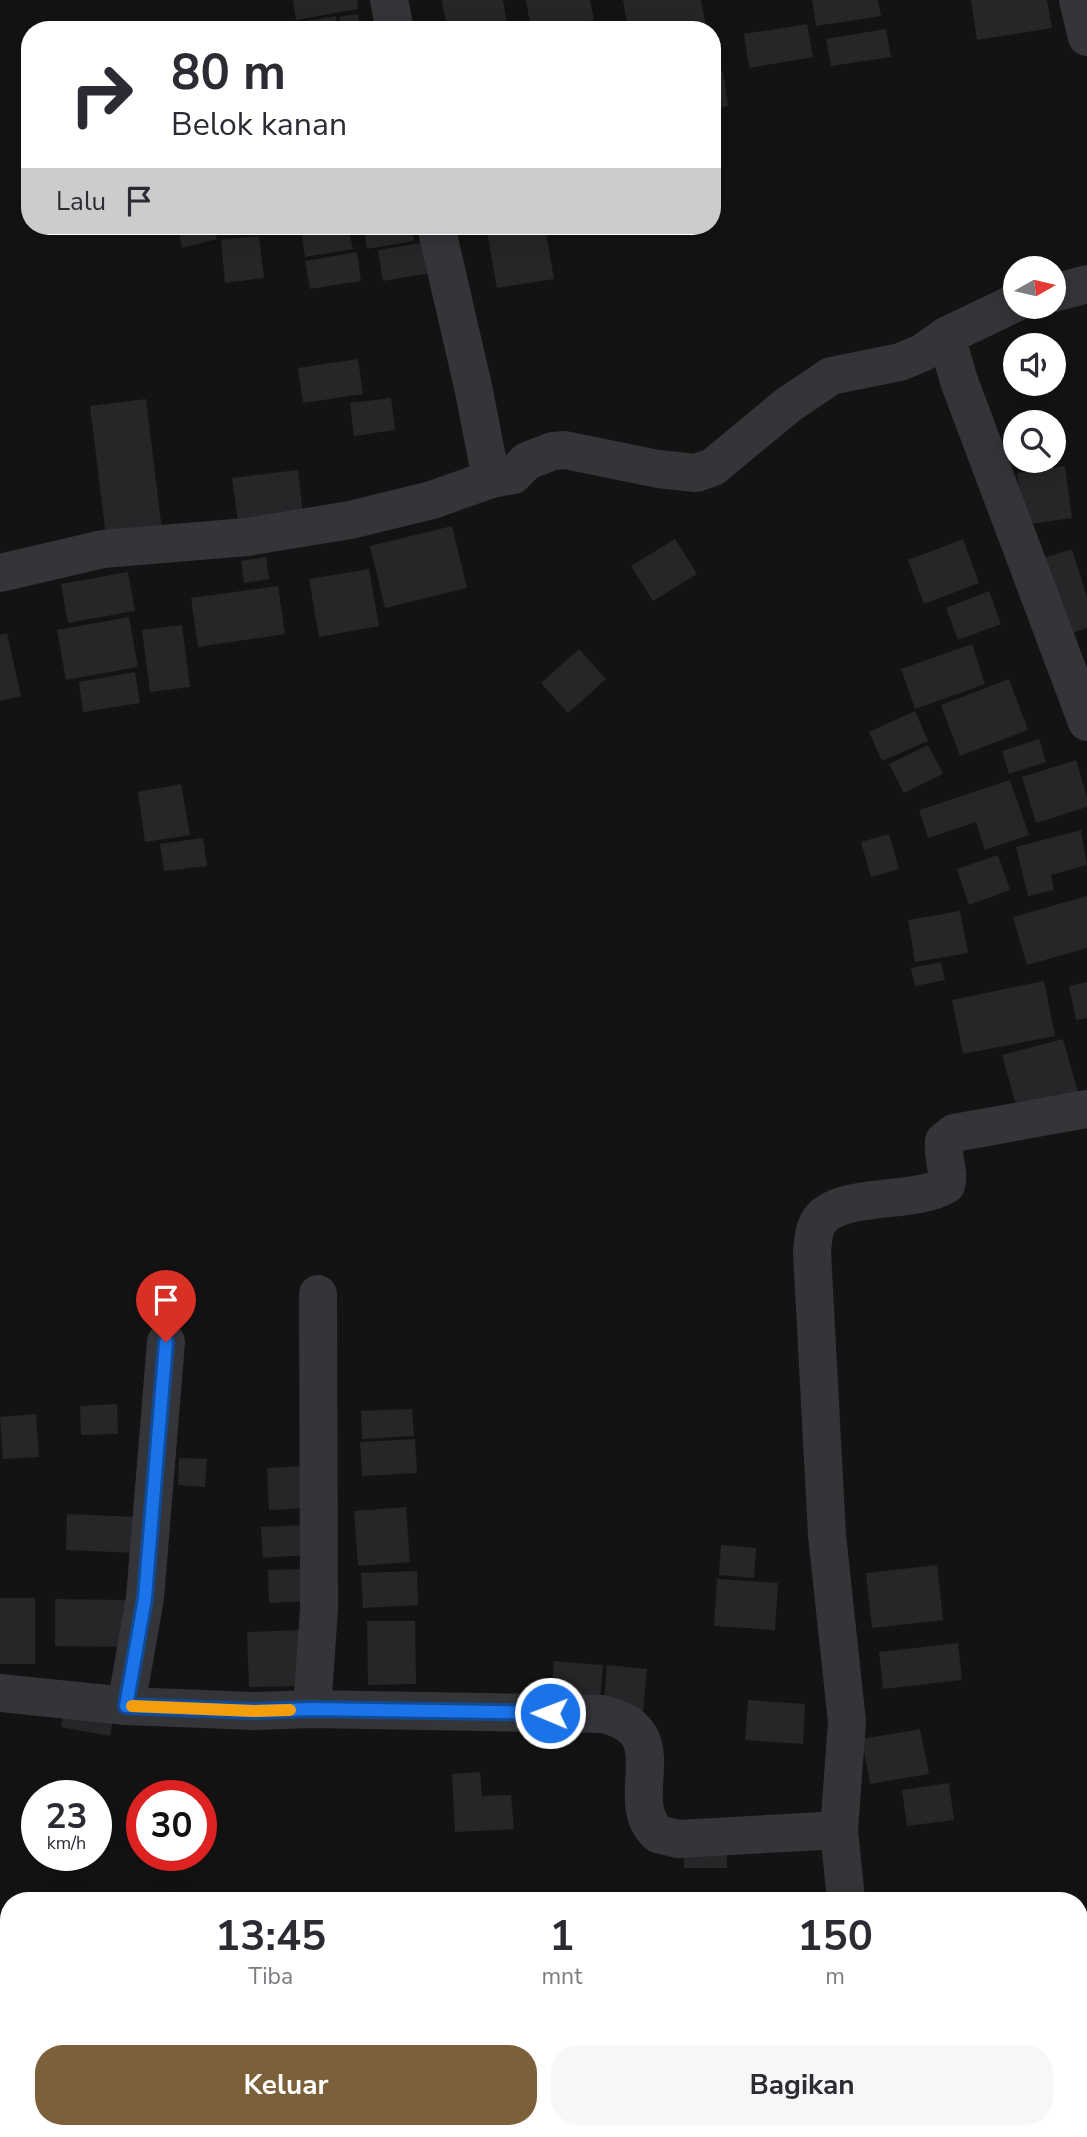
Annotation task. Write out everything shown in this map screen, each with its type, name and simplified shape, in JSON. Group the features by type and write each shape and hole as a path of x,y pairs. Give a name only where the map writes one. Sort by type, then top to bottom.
{"street":[{"path":"389,0 393,21"},
{"path":"1078,0 1087,37"},
{"path":"438,235 491,479"},
{"path":"1066,290 1087,284"},
{"path":"0,573 103,549 247,537 350,520 432,500 491,479 513,475 527,461 553,451 565,450 696,474 713,467 788,405 831,376 900,362 922,353 946,336 1003,309"},
{"path":"946,336 959,381 1087,722"},
{"path":"845,1892 839,1830 847,1722 827,1535 812,1252 817,1225 827,1211 849,1203 933,1193 946,1185 948,1176 942,1156 944,1141 954,1133 1087,1110"},
{"path":"312,1709 319,1609 318,1294"},
{"path":"126,1706 145,1598 166,1342"},
{"path":"0,1693 126,1706 254,1711 312,1709 602,1714 632,1725 639,1734 646,1756 646,1816 658,1834 678,1839 839,1830"}],"building":[{"path":"293,0 357,0 358,9 296,20"},
{"path":"442,0 503,0 506,21 446,21"},
{"path":"526,0 590,0 594,20 588,21 530,21"},
{"path":"623,0 701,0 705,21 626,21"},
{"path":"812,0 878,0 881,16 816,26"},
{"path":"971,0 1047,0 1052,28 977,40"},
{"path":"358,14 359,21 340,21 339,17"},
{"path":"336,16 337,21 307,21"},
{"path":"807,24 813,57 749,68 744,34"},
{"path":"886,29 891,57 831,66 826,39"},
{"path":"721,71 728,106 721,107"},
{"path":"179,235 216,235 217,239 182,248"},
{"path":"302,235 350,235 353,249 305,257"},
{"path":"365,235 413,235 414,241 367,249"},
{"path":"488,235 547,235 554,279 497,288"},
{"path":"259,236 264,278 225,283 221,240"},
{"path":"426,242 431,273 383,281 378,250"},
{"path":"357,252 361,281 310,289 305,261"},
{"path":"358,359 363,394 303,403 298,368"},
{"path":"391,398 395,430 354,436 350,403"},
{"path":"146,399 162,530 106,537 90,406"},
{"path":"298,470 303,514 238,522 232,478"},
{"path":"1017,473 1066,473 1072,518 1024,525"},
{"path":"452,526 467,588 385,608 370,546"},
{"path":"675,539 697,574 653,601 631,566"},
{"path":"963,539 979,583 924,604 908,560"},
{"path":"1072,549 1087,597 1087,628 1066,635 1041,559"},
{"path":"266,557 269,579 244,583 241,561"},
{"path":"369,569 379,626 319,637 309,579"},
{"path":"128,572 135,611 68,623 61,584"},
{"path":"278,586 285,634 198,647 191,598"},
{"path":"989,591 1001,624 958,640 946,608"},
{"path":"129,617 138,667 66,680 57,630"},
{"path":"182,625 190,687 150,692 142,630"},
{"path":"7,633 21,696 0,701 0,635"},
{"path":"972,644 985,684 915,709 901,669"},
{"path":"579,649 606,679 568,713 541,683"},
{"path":"135,672 140,703 83,712 79,682"},
{"path":"1009,679 1028,730 960,756 941,705"},
{"path":"915,711 928,741 882,761 869,732"},
{"path":"1039,739 1046,762 1009,774 1002,751"},
{"path":"928,745 943,774 904,793 889,764"},
{"path":"1076,760 1087,797 1087,807 1036,823 1022,777"},
{"path":"1010,780 1029,835 985,850 976,822 928,838 919,810"},
{"path":"181,784 190,835 145,842 138,792"},
{"path":"1081,830 1087,865 1051,875 1054,890 1028,896 1016,847"},
{"path":"889,834 899,869 871,877 861,842"},
{"path":"203,838 207,866 164,871 160,844"},
{"path":"998,855 1010,890 969,905 957,869"},
{"path":"1087,896 1087,948 1027,965 1013,917"},
{"path":"960,911 968,953 915,962 908,920"},
{"path":"941,962 945,980 915,986 911,968"},
{"path":"1044,981 1055,1036 963,1054 952,1000"},
{"path":"1087,982 1087,1018 1076,1020 1069,986"},
{"path":"1063,1039 1079,1096 1018,1112 1002,1055"},
{"path":"117,1404 118,1434 81,1435 80,1406"},
{"path":"412,1409 414,1436 362,1439 361,1411"},
{"path":"36,1414 39,1457 3,1459 0,1417"},
{"path":"415,1439 417,1473 362,1476 360,1442"},
{"path":"179,1458 207,1459 205,1487 178,1485"},
{"path":"307,1466 309,1508 269,1510 267,1468"},
{"path":"406,1507 410,1562 358,1566 354,1511"},
{"path":"67,1514 137,1517 136,1553 66,1550"},
{"path":"303,1525 305,1555 263,1558 261,1527"},
{"path":"721,1545 756,1548 754,1578 719,1575"},
{"path":"937,1565 943,1620 872,1628 866,1573"},
{"path":"308,1569 310,1601 269,1603 268,1570"},
{"path":"417,1571 418,1605 363,1608 361,1573"},
{"path":"717,1579 778,1583 775,1630 714,1626"},
{"path":"0,1598 35,1598 35,1664 0,1664"},
{"path":"55,1599 131,1600 131,1647 55,1646"},
{"path":"367,1621 415,1621 416,1684 368,1685"},
{"path":"302,1630 304,1686 249,1687 247,1632"},
{"path":"958,1643 962,1680 883,1689 879,1652"},
{"path":"554,1661 603,1665 598,1723 549,1719"},
{"path":"607,1665 647,1669 641,1735 601,1731"},
{"path":"68,1687 117,1695 110,1736 61,1727"},
{"path":"748,1700 805,1704 803,1744 745,1740"},
{"path":"920,1729 929,1774 870,1784 862,1739"},
{"path":"480,1772 482,1796 511,1795 514,1829 455,1832 452,1774"},
{"path":"949,1783 954,1820 907,1826 902,1790"},
{"path":"683,1826 726,1826 727,1868 684,1868"}],"slow traffic":[{"path":"132,1706 290,1710"}],"route":[{"path":"166,1342 145,1598 126,1706 254,1711 312,1709 550,1713"}]}
